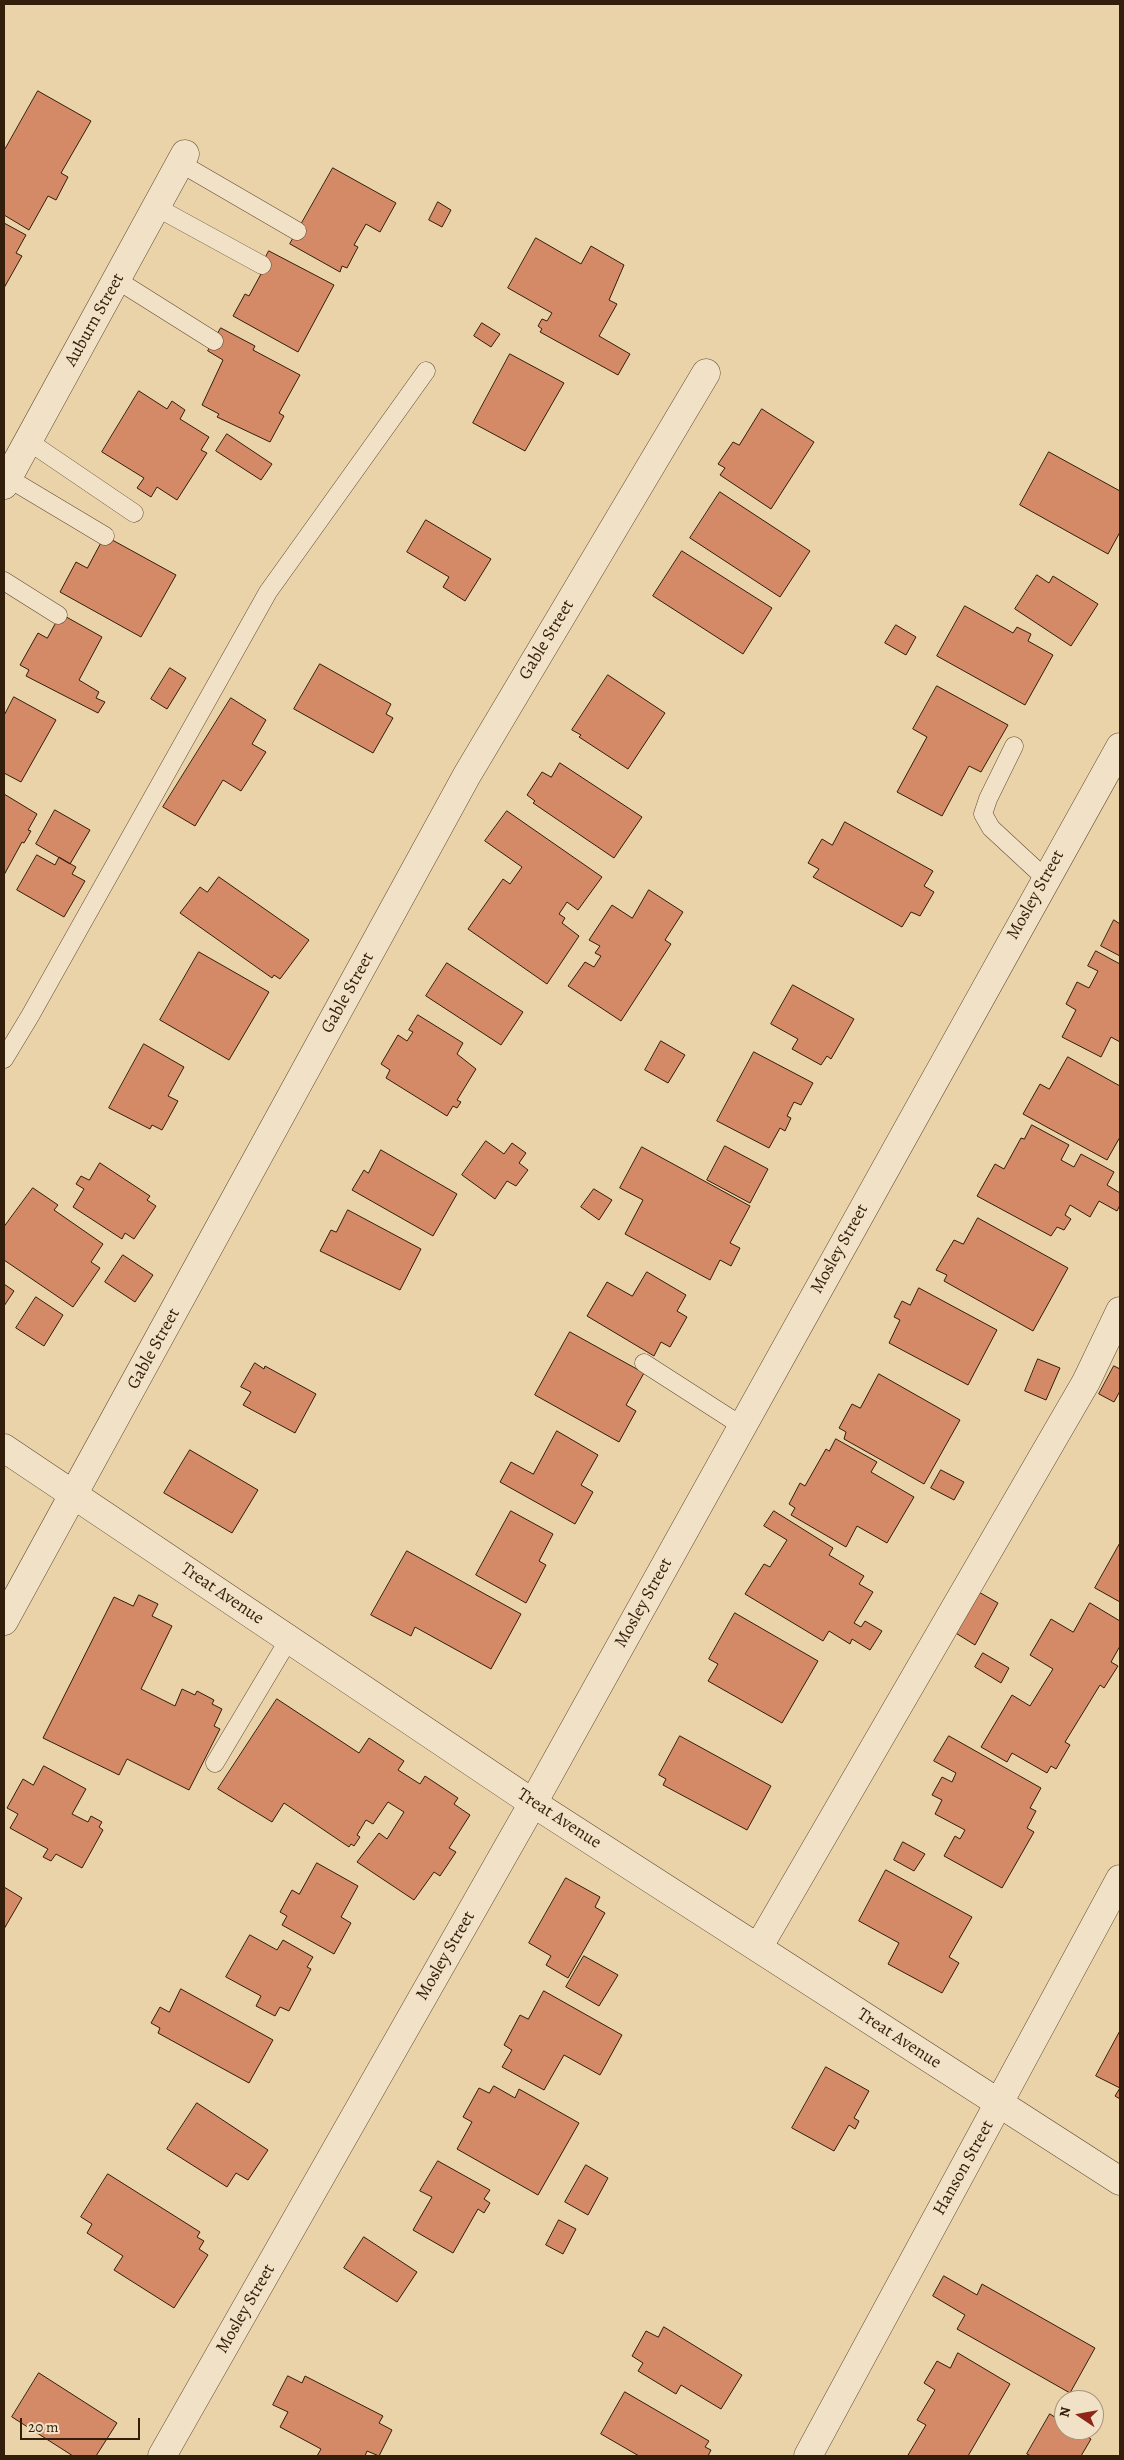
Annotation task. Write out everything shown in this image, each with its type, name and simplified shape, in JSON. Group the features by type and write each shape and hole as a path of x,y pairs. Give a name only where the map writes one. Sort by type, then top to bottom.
{"street":[{"name":"Auburn Street","path":"6,476 28,441 183,159"},
{"name":"Gable Street","path":"4,1621 467,775 706,373"},
{"name":"Mosley Street","path":"162,2456 533,1803 1045,878 1120,747"},
{"path":"758,1948 1086,1382 1120,1311"},
{"name":"Treat Avenue","path":"4,1448 533,1803 1120,2181"},
{"name":"Hanson Street","path":"808,2456 1120,1879"}],"lane":[{"path":"183,159 297,231"},
{"path":"156,207 262,265"},
{"path":"117,280 214,341"},
{"path":"4,1058 268,592 426,371"},
{"path":"28,441 134,513"},
{"path":"6,476 105,536"},
{"path":"4,581 58,615"},
{"path":"1014,746 988,799 983,814 991,828 1045,878"},
{"path":"644,1363 742,1426"},
{"path":"215,1763 289,1638"}],"building":[{"path":"38,91 91,121 61,173 68,177 56,200 48,196 29,230 4,215 4,151"},
{"path":"333,168 396,203 380,232 366,224 354,245 358,247 347,268 342,266 340,272 290,244"},
{"path":"438,202 451,210 442,227 429,220"},
{"path":"4,223 26,235 16,253 22,256 4,288"},
{"path":"536,238 581,264 591,246 624,265 609,300 617,304 599,336 630,354 618,375 540,332 542,329 538,326 542,319 547,321 552,313 508,288"},
{"path":"269,251 334,285 298,352 233,316 245,294 249,296 261,274 258,272"},
{"path":"482,323 500,334 491,347 474,336"},
{"path":"221,328 255,346 253,350 300,375 279,413 284,416 270,442 217,417 219,414 202,405 223,360 208,351"},
{"path":"510,354 564,383 525,451 473,423"},
{"path":"139,391 167,409 172,401 185,410 180,419 209,437 201,450 207,453 177,500 157,487 151,497 137,488 144,478 102,452"},
{"path":"762,409 814,442 771,509 720,475 725,468 718,464 733,442 739,445"},
{"path":"227,434 272,464 261,480 216,451"},
{"path":"1049,452 1120,491 1120,532 1108,554 1020,505"},
{"path":"720,492 810,551 780,597 690,538"},
{"path":"426,520 491,559 465,601 443,587 449,577 407,552"},
{"path":"105,536 176,575 141,637 60,592 76,562 87,568"},
{"path":"682,551 772,608 743,654 653,596"},
{"path":"1037,575 1049,583 1053,576 1098,604 1071,646 1015,609"},
{"path":"965,606 1013,633 1017,627 1031,634 1028,641 1053,655 1025,705 937,656"},
{"path":"61,614 102,637 79,680 99,692 96,698 105,702 98,713 26,676 29,670 20,665 38,633 47,638"},
{"path":"896,625 916,637 906,655 885,643"},
{"path":"320,664 391,704 386,714 393,718 373,753 294,709"},
{"path":"170,668 186,678 167,709 151,699"},
{"path":"608,675 665,713 628,769 579,737 581,735 572,730"},
{"path":"937,686 1008,725 981,772 969,766 942,816 897,792 927,737 913,729"},
{"path":"14,697 56,720 21,782 4,773 4,716"},
{"path":"231,698 266,720 252,744 266,752 241,791 223,780 195,826 163,807"},
{"path":"560,763 642,817 614,858 533,803 535,801 527,795 542,772 551,777"},
{"path":"4,794 37,814 28,830 31,831 24,843 22,842 4,875"},
{"path":"55,810 90,830 70,864 36,844"},
{"path":"507,811 602,877 578,910 567,902 559,914 565,918 562,923 579,936 547,984 468,929 503,879 510,884 522,867 485,841"},
{"path":"845,822 933,871 924,886 934,892 920,916 911,912 902,927 813,877 819,869 808,863 822,839 832,845"},
{"path":"37,855 55,865 59,857 76,867 72,874 85,881 64,917 17,890"},
{"path":"219,877 309,940 280,979 274,975 272,978 180,913 200,887 207,892"},
{"path":"649,890 683,912 665,940 671,944 621,1021 568,986 585,962 594,967 601,956 595,953 600,946 589,940 612,905 632,918"},
{"path":"1114,920 1120,924 1120,956 1101,946"},
{"path":"1096,951 1120,964 1120,1042 1111,1037 1101,1057 1062,1037 1076,1010 1066,1004 1077,982 1089,988 1098,971 1088,966"},
{"path":"199,952 269,992 229,1060 160,1020"},
{"path":"447,963 523,1012 501,1045 426,996"},
{"path":"793,985 854,1019 831,1059 827,1056 821,1065 792,1049 798,1039 771,1024"},
{"path":"418,1015 463,1043 457,1054 476,1069 457,1100 461,1102 457,1108 453,1106 447,1116 386,1078 390,1070 381,1064 398,1035 407,1041 413,1032 409,1030"},
{"path":"661,1041 685,1055 668,1083 645,1070"},
{"path":"144,1044 184,1067 168,1096 178,1101 162,1130 152,1125 150,1129 109,1108"},
{"path":"754,1052 813,1083 801,1105 794,1102 787,1116 791,1118 785,1131 780,1128 769,1148 717,1121"},
{"path":"1068,1057 1120,1086 1120,1137 1107,1160 1023,1114 1040,1084 1049,1089"},
{"path":"1032,1125 1069,1145 1061,1160 1074,1167 1081,1154 1114,1172 1107,1185 1120,1193 1120,1205 1117,1211 1099,1201 1090,1217 1070,1205 1065,1215 1071,1219 1064,1230 1057,1227 1051,1236 977,1196 995,1164 1004,1169 1021,1138 1024,1139"},
{"path":"486,1141 504,1154 512,1143 526,1153 519,1163 528,1170 516,1186 507,1181 495,1199 462,1175"},
{"path":"725,1146 768,1169 750,1203 707,1180"},
{"path":"642,1147 750,1206 730,1243 740,1248 731,1266 720,1260 710,1280 625,1234 643,1200 620,1188"},
{"path":"381,1150 457,1194 433,1236 352,1190 364,1170 368,1173"},
{"path":"100,1163 150,1196 147,1200 156,1206 134,1239 125,1233 122,1239 73,1207 84,1189 76,1184 81,1176 89,1180"},
{"path":"33,1188 58,1205 54,1210 103,1244 91,1262 100,1268 73,1307 4,1260 4,1227"},
{"path":"594,1189 612,1200 599,1220 581,1207"},
{"path":"348,1210 421,1249 400,1290 320,1251 331,1230 336,1232"},
{"path":"978,1218 1068,1268 1033,1331 944,1281 947,1275 936,1270 954,1240 963,1244"},
{"path":"123,1255 153,1275 135,1302 105,1282"},
{"path":"647,1272 686,1295 677,1311 687,1317 670,1347 661,1342 654,1356 587,1316 607,1282 632,1296"},
{"path":"4,1284 14,1291 4,1306"},
{"path":"919,1288 997,1330 968,1385 889,1343 900,1320 894,1317 902,1301 910,1305"},
{"path":"36,1297 63,1315 44,1346 16,1328"},
{"path":"570,1332 644,1373 626,1405 636,1411 619,1442 535,1395"},
{"path":"1038,1359 1060,1368 1046,1400 1025,1391"},
{"path":"255,1363 264,1369 265,1366 316,1394 295,1433 243,1405 251,1392 241,1387"},
{"path":"1114,1366 1120,1369 1120,1391 1114,1402 1099,1394"},
{"path":"879,1374 960,1420 924,1484 844,1439 846,1432 839,1428 852,1404 860,1408"},
{"path":"557,1431 598,1455 581,1485 593,1492 575,1524 500,1482 511,1462 533,1474"},
{"path":"836,1439 877,1462 871,1472 914,1497 887,1543 857,1526 846,1547 791,1515 795,1508 789,1504 800,1483 805,1486 826,1449 829,1451"},
{"path":"190,1450 258,1490 232,1533 164,1493"},
{"path":"941,1470 964,1482 954,1500 931,1488"},
{"path":"511,1511 553,1534 539,1561 546,1565 526,1603 476,1575"},
{"path":"774,1511 833,1548 829,1555 864,1576 859,1584 873,1592 854,1623 861,1627 865,1621 882,1631 870,1650 852,1639 850,1644 829,1631 823,1641 745,1594 764,1564 770,1567 787,1540 764,1526"},
{"path":"1120,1543 1120,1602 1095,1588"},
{"path":"407,1551 521,1614 491,1669 415,1627 411,1636 371,1615"},
{"path":"977,1591 998,1603 975,1645 954,1632"},
{"path":"139,1595 158,1604 152,1616 172,1626 141,1689 175,1706 182,1689 195,1695 197,1691 214,1700 212,1704 222,1709 214,1726 220,1729 189,1790 127,1759 119,1775 43,1738 114,1597 133,1606"},
{"path":"1090,1603 1120,1621 1120,1646 1111,1662 1118,1666 1104,1688 1100,1685 1065,1742 1070,1745 1056,1769 1051,1766 1047,1773 1012,1753 1007,1762 981,1747 1012,1695 1030,1706 1053,1669 1030,1655 1051,1619 1073,1632"},
{"path":"735,1613 818,1661 782,1723 708,1681 718,1664 709,1659"},
{"path":"983,1653 1009,1668 1001,1683 975,1667"},
{"path":"277,1699 359,1753 369,1738 404,1761 398,1770 420,1784 425,1776 458,1798 454,1804 470,1815 449,1848 456,1852 440,1876 434,1872 414,1900 357,1862 379,1833 387,1839 404,1812 388,1802 373,1824 366,1820 357,1835 360,1837 354,1846 351,1844 349,1847 284,1803 272,1822 218,1789"},
{"path":"680,1736 771,1786 747,1830 663,1785 666,1779 659,1775"},
{"path":"949,1736 1041,1788 1030,1808 1036,1811 1027,1828 1034,1832 1002,1888 944,1856 955,1836 960,1839 965,1830 935,1814 942,1800 932,1795 942,1777 952,1782 956,1773 934,1761"},
{"path":"44,1766 86,1789 72,1814 88,1822 91,1816 102,1822 99,1827 103,1830 82,1868 56,1854 51,1861 43,1857 48,1849 10,1828 18,1814 7,1808 23,1779 33,1785"},
{"path":"903,1842 925,1854 914,1871 894,1860"},
{"path":"317,1863 358,1886 341,1917 351,1923 334,1954 282,1925 287,1916 280,1912 292,1890 299,1894"},
{"path":"886,1870 972,1917 949,1957 959,1963 942,1993 888,1964 899,1943 859,1921"},
{"path":"566,1878 600,1897 595,1907 605,1913 568,1978 546,1965 551,1956 529,1943"},
{"path":"4,1887 22,1898 4,1929"},
{"path":"250,1935 277,1950 283,1940 313,1957 307,1967 311,1969 289,2011 280,2007 275,2016 256,2006 261,1996 226,1977"},
{"path":"584,1956 618,1975 599,2006 566,1987"},
{"path":"181,1989 273,2040 249,2083 158,2033 160,2028 151,2023 160,2007 169,2012"},
{"path":"544,1991 622,2035 600,2075 564,2055 544,2090 502,2067 512,2050 504,2045 520,2015 528,2019"},
{"path":"1120,2031 1120,2088 1096,2076"},
{"path":"826,2067 869,2091 854,2118 859,2121 855,2129 849,2125 834,2151 792,2128"},
{"path":"494,2086 515,2098 519,2089 579,2123 538,2195 457,2149 472,2122 463,2117 479,2088 489,2093"},
{"path":"1120,2088 1120,2099 1115,2096"},
{"path":"197,2103 268,2150 248,2180 236,2173 227,2187 167,2149"},
{"path":"438,2161 490,2190 484,2199 490,2203 484,2213 478,2209 453,2253 413,2230 432,2197 420,2191"},
{"path":"586,2165 608,2178 588,2215 565,2202"},
{"path":"108,2174 200,2232 197,2237 204,2241 199,2249 208,2255 174,2308 114,2270 123,2256 87,2233 92,2224 81,2217"},
{"path":"559,2220 576,2229 563,2254 546,2245"},
{"path":"364,2237 417,2272 397,2302 344,2268"},
{"path":"944,2276 977,2295 982,2284 1095,2348 1072,2390 1065,2390 957,2329 965,2315 933,2296"},
{"path":"664,2327 742,2375 721,2409 681,2385 676,2394 638,2371 643,2363 632,2356 646,2331 658,2337"},
{"path":"958,2353 1010,2384 968,2456 908,2455 926,2425 917,2420 935,2390 924,2383 937,2361 950,2368"},
{"path":"39,2373 117,2423 96,2456 73,2456 12,2417"},
{"path":"288,2376 302,2383 305,2376 383,2416 379,2423 392,2430 379,2456 367,2451 365,2456 317,2456 321,2449 280,2427 288,2412 273,2405"},
{"path":"625,2392 709,2441 705,2447 711,2450 708,2456 639,2456 601,2434"},
{"path":"1050,2414 1054,2417 1054,2440 1090,2440 1081,2456 1031,2456 1027,2454"}]}
